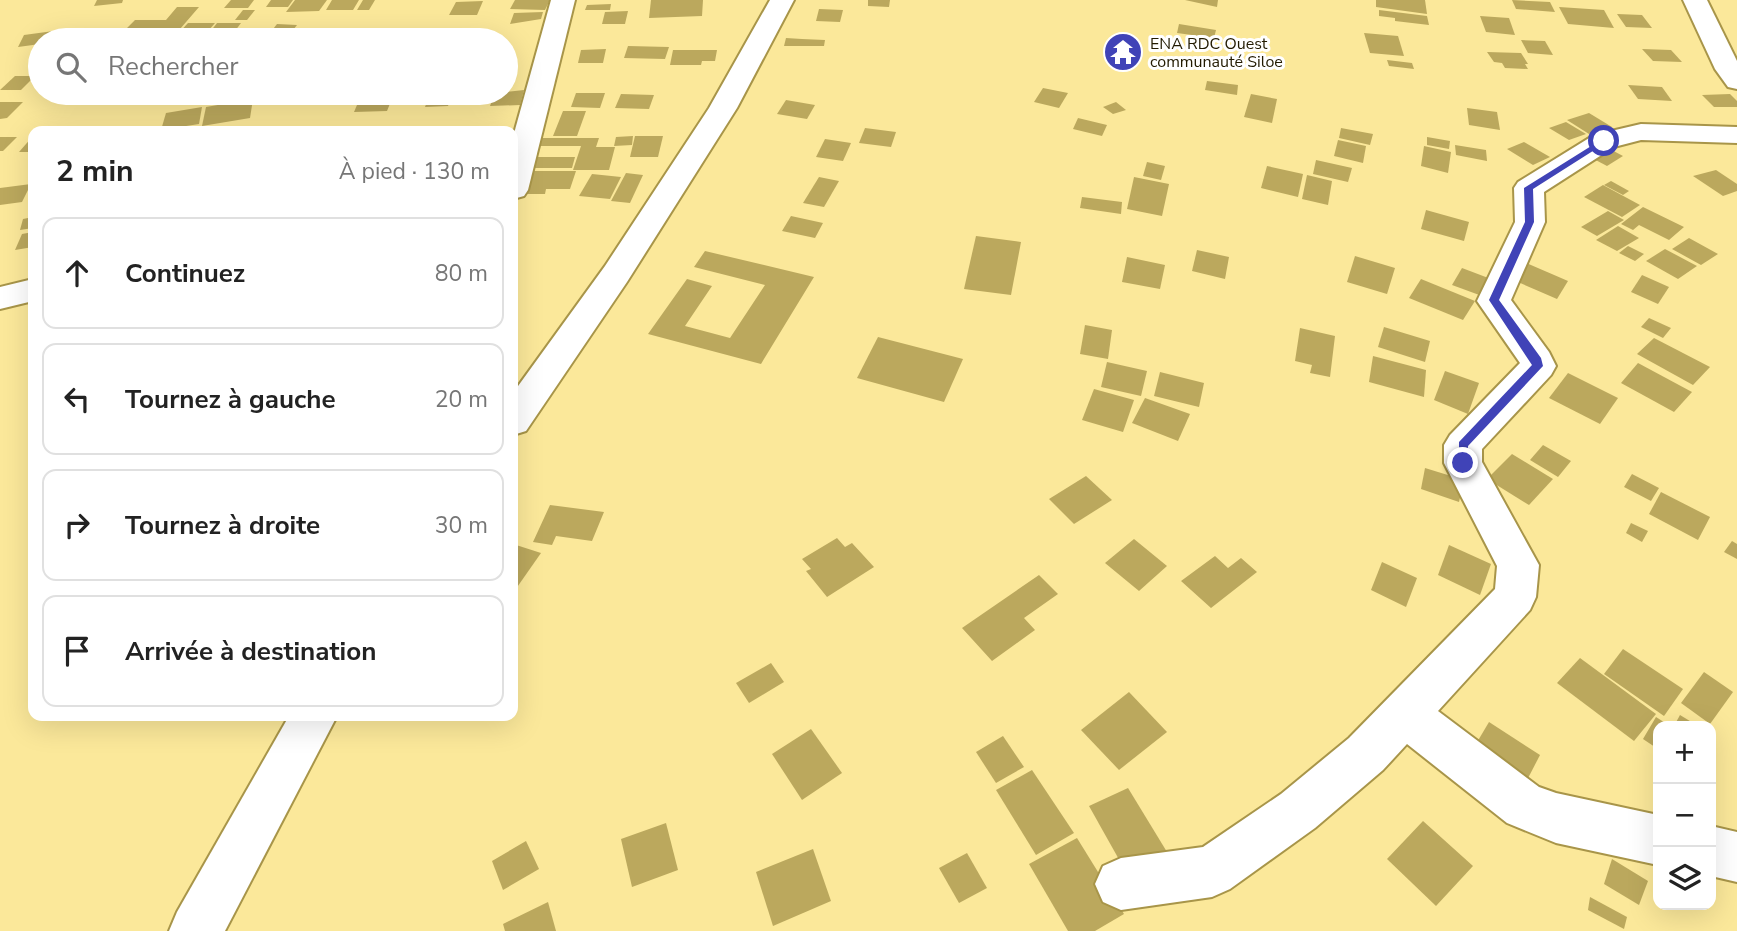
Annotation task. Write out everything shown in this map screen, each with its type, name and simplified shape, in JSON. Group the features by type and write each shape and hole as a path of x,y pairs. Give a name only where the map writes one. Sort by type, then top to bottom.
{"street":[{"path":"518,171 563,0"},
{"path":"518,414 623,263 723,108 782,0"},
{"path":"1695,0 1728,69 1737,81"},
{"path":"1121,884 1212,871 1298,811 1366,754 1515,597 1518,565 1463,463 1461,454 1463,445 1538,366 1537,360 1494,300 1530,222 1529,188 1604,141 1641,132 1670,130 1737,135"},
{"path":"0,298 28,291"},
{"path":"1405,714 1524,806 1556,817 1653,839"},
{"path":"196,931 311,721"},
{"path":"1716,852 1737,857"}],"building":[{"path":"97,0 123,0 122,3 94,6"},
{"path":"231,0 254,0 248,8 224,8"},
{"path":"271,0 293,0 288,7 266,7"},
{"path":"295,0 327,0 319,11 286,12"},
{"path":"332,0 359,0 353,10 326,10"},
{"path":"363,0 375,0 369,10 357,10"},
{"path":"515,0 550,0 545,10 510,9"},
{"path":"651,0 703,0 702,16 649,18"},
{"path":"868,0 890,0 889,7 868,6"},
{"path":"1185,0 1218,0 1217,7"},
{"path":"1376,0 1425,0 1427,14 1376,7"},
{"path":"1512,0 1550,2 1555,12 1516,9"},
{"path":"483,1 477,15 449,15 456,2"},
{"path":"611,4 610,10 585,10 587,5"},
{"path":"177,7 199,7 181,28 127,28 135,20 166,20"},
{"path":"1559,7 1604,10 1614,28 1568,24"},
{"path":"819,9 843,10 840,22 816,21"},
{"path":"243,10 255,10 247,20 235,20"},
{"path":"1379,10 1427,16 1429,25 1395,21 1395,18 1379,16"},
{"path":"628,11 625,24 602,24 605,12"},
{"path":"543,12 541,19 510,24 514,13"},
{"path":"1617,14 1642,15 1652,28 1626,27"},
{"path":"1480,16 1509,18 1515,35 1486,32"},
{"path":"188,23 215,23 211,28 183,28"},
{"path":"217,23 241,23 237,28 213,28"},
{"path":"277,24 297,25 295,28 274,28"},
{"path":"1179,24 1216,30 1214,38 1177,33"},
{"path":"1364,33 1398,36 1404,56 1370,53"},
{"path":"28,34 28,46 18,47 24,35"},
{"path":"786,38 825,40 824,46 784,46"},
{"path":"1521,40 1545,41 1553,55 1528,53"},
{"path":"628,46 669,47 665,59 624,58"},
{"path":"606,49 603,63 578,63 581,50"},
{"path":"1642,49 1671,50 1682,62 1653,61"},
{"path":"673,50 717,50 715,61 702,61 701,65 670,65"},
{"path":"1487,52 1521,53 1528,69 1505,68 1502,63 1494,62"},
{"path":"1387,60 1412,63 1414,69 1389,66"},
{"path":"15,76 28,76 28,83 21,90 0,90"},
{"path":"1207,81 1238,85 1237,95 1205,90"},
{"path":"1628,85 1662,87 1672,101 1638,99"},
{"path":"1043,88 1068,93 1059,108 1034,102"},
{"path":"524,90 520,105 490,106 518,105 518,91"},
{"path":"576,93 605,93 600,108 571,107"},
{"path":"621,94 654,95 649,109 615,108"},
{"path":"1251,94 1277,99 1272,123 1244,117"},
{"path":"1730,94 1737,101 1737,107 1714,107 1702,95"},
{"path":"786,100 815,105 807,119 777,114"},
{"path":"0,102 23,102 7,118 0,119"},
{"path":"1116,102 1126,110 1113,114 1103,107"},
{"path":"252,105 250,118 202,126 206,107"},
{"path":"357,105 389,105 387,111 354,112"},
{"path":"426,105 448,105 448,106 425,107"},
{"path":"202,107 199,124 162,126 166,113"},
{"path":"1467,108 1497,112 1500,130 1469,125"},
{"path":"563,111 586,111 577,136 553,136"},
{"path":"1589,113 1612,127 1589,134 1567,120"},
{"path":"1078,118 1107,125 1102,136 1073,129"},
{"path":"1566,122 1586,134 1569,140 1549,128"},
{"path":"865,128 896,132 891,147 859,143"},
{"path":"1341,128 1373,134 1370,145 1339,138"},
{"path":"633,136 632,145 614,146 616,137"},
{"path":"635,136 663,136 658,157 630,157"},
{"path":"0,137 17,137 0,151"},
{"path":"1427,137 1450,141 1449,149 1427,145"},
{"path":"542,138 599,138 596,147 615,147 609,170 573,170 581,146 539,146"},
{"path":"825,139 851,143 843,161 816,157"},
{"path":"1338,140 1366,146 1363,163 1334,156"},
{"path":"28,142 28,152 19,152"},
{"path":"1524,142 1550,157 1533,165 1507,149"},
{"path":"1455,145 1486,150 1487,161 1456,155"},
{"path":"1424,146 1451,152 1448,173 1421,166"},
{"path":"1606,147 1623,156 1607,166 1590,157"},
{"path":"536,157 575,157 572,168 532,168"},
{"path":"1316,160 1352,168 1348,182 1313,174"},
{"path":"1147,162 1165,166 1161,180 1143,176"},
{"path":"1267,166 1303,174 1298,197 1261,188"},
{"path":"1716,170 1737,184 1737,191 1723,196 1693,176"},
{"path":"533,171 576,171 570,189 546,189 545,194 525,194"},
{"path":"626,173 643,175 630,203 611,201"},
{"path":"592,174 621,177 610,199 579,196"},
{"path":"1307,175 1332,181 1328,205 1302,199"},
{"path":"819,177 839,181 824,207 803,203"},
{"path":"1134,177 1169,184 1162,216 1127,209"},
{"path":"1611,181 1629,191 1623,195 1604,185"},
{"path":"28,184 22,202 0,205 0,188"},
{"path":"1603,185 1640,205 1622,217 1584,197"},
{"path":"1082,197 1122,202 1121,214 1080,208"},
{"path":"1643,207 1684,227 1669,240 1639,225 1633,230 1621,224"},
{"path":"1426,210 1469,222 1464,241 1421,229"},
{"path":"1608,211 1624,220 1597,236 1581,227"},
{"path":"791,216 823,223 815,238 782,231"},
{"path":"28,218 28,229 20,230 23,219"},
{"path":"1618,226 1639,238 1617,251 1596,240"},
{"path":"28,233 28,248 15,250 22,234"},
{"path":"976,236 1021,242 1011,295 964,289"},
{"path":"1689,238 1718,254 1701,265 1672,249"},
{"path":"1628,246 1644,254 1635,261 1619,253"},
{"path":"1665,249 1697,266 1678,279 1646,261"},
{"path":"1197,250 1229,257 1225,279 1192,271"},
{"path":"705,251 814,277 761,364 648,334 687,279 712,286 685,326 730,338 765,285 694,267"},
{"path":"1355,256 1395,268 1387,294 1347,282"},
{"path":"1127,257 1165,265 1160,289 1122,282"},
{"path":"1524,262 1568,281 1557,299 1511,279"},
{"path":"1462,268 1491,279 1482,296 1452,285"},
{"path":"1642,275 1669,287 1658,304 1631,292"},
{"path":"1421,279 1475,301 1463,320 1409,298"},
{"path":"1649,318 1671,328 1663,338 1641,327"},
{"path":"1085,325 1112,330 1108,359 1080,354"},
{"path":"1384,327 1430,341 1425,362 1378,347"},
{"path":"1300,328 1335,336 1330,377 1310,373 1312,365 1295,361"},
{"path":"878,337 963,359 944,402 857,378"},
{"path":"1654,338 1710,367 1693,385 1637,354"},
{"path":"1373,356 1426,370 1424,397 1369,382"},
{"path":"1107,362 1147,371 1141,396 1101,387"},
{"path":"1638,363 1692,392 1674,412 1621,383"},
{"path":"1445,371 1479,383 1468,414 1434,400"},
{"path":"1160,372 1204,383 1199,407 1154,396"},
{"path":"1568,373 1618,398 1600,424 1549,398"},
{"path":"1094,389 1134,400 1123,432 1082,420"},
{"path":"1145,398 1190,414 1178,441 1132,423"},
{"path":"1543,445 1571,461 1558,477 1530,460"},
{"path":"1512,454 1553,479 1529,505 1487,479"},
{"path":"1425,468 1464,480 1459,502 1421,489"},
{"path":"1632,474 1659,488 1651,501 1624,487"},
{"path":"1086,476 1112,500 1074,524 1049,499"},
{"path":"1661,492 1710,517 1698,540 1649,514"},
{"path":"550,505 604,512 592,541 556,536 552,545 533,542"},
{"path":"1631,523 1648,531 1642,542 1626,533"},
{"path":"837,538 845,547 852,543 874,567 827,597 806,571 811,569 802,559"},
{"path":"1134,539 1167,566 1139,591 1105,563"},
{"path":"1732,541 1737,544 1737,559 1724,552"},
{"path":"1449,545 1491,564 1480,595 1438,575"},
{"path":"518,546 541,553 518,586"},
{"path":"1215,556 1228,568 1241,558 1257,572 1211,608 1181,581"},
{"path":"1382,562 1417,578 1406,607 1371,590"},
{"path":"1039,575 1058,594 1024,618 1035,630 992,661 962,628"},
{"path":"1623,649 1683,689 1664,716 1604,674"},
{"path":"1580,658 1656,714 1634,741 1557,683"},
{"path":"771,663 784,682 749,703 736,683"},
{"path":"1704,672 1733,692 1712,721 1706,721 1681,703"},
{"path":"1129,692 1167,732 1119,770 1081,730"},
{"path":"1680,715 1690,721 1677,721"},
{"path":"1489,722 1540,755 1525,784 1473,749"},
{"path":"1653,722 1653,746 1643,739"},
{"path":"811,729 842,773 802,800 772,754"},
{"path":"1003,736 1024,767 996,783 976,752"},
{"path":"1032,770 1074,833 1036,855 996,790"},
{"path":"1128,788 1167,852 1126,872 1089,806"},
{"path":"1423,821 1473,866 1436,906 1387,859"},
{"path":"666,823 678,870 632,887 621,839"},
{"path":"1077,838 1124,914 1095,931 1068,931 1029,864"},
{"path":"526,841 539,869 503,890 492,861"},
{"path":"813,849 831,901 773,926 756,872"},
{"path":"967,853 987,888 959,903 939,868"},
{"path":"1612,859 1648,881 1639,905 1604,884"},
{"path":"1590,897 1627,917 1624,929 1588,910"},
{"path":"548,902 556,931 505,931 503,924"}],"place":[{"name":"ENA RDC Ouest communauté Siloe","path":"1123,52"}],"route":[{"path":"1463,463 1463,445 1538,366 1537,360 1496,307 1494,300 1530,222 1527,193 1529,188 1604,141"}]}
